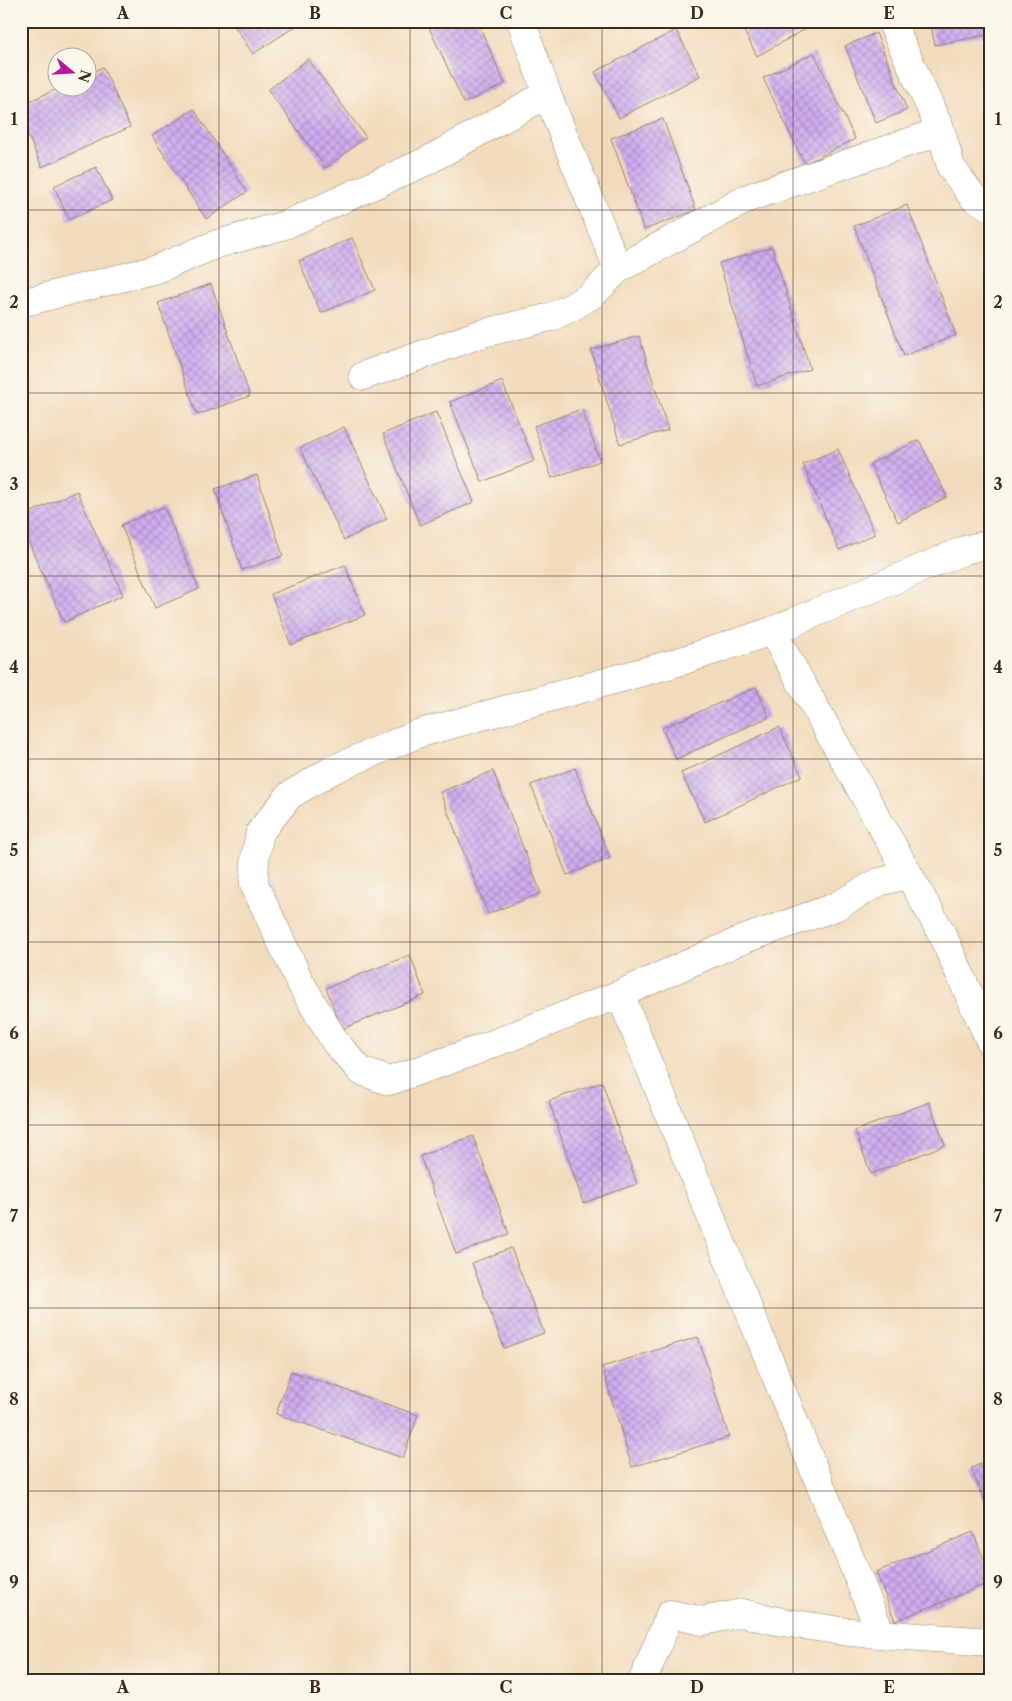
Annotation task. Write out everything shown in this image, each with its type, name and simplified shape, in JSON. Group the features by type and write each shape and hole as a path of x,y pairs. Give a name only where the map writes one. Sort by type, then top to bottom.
{"street":[{"path":"521,21 547,94 618,269"},
{"path":"892,21 941,131 951,167 973,197 991,208"},
{"path":"21,303 157,269 216,244 285,225 427,161 547,94"},
{"path":"363,376 480,334 551,317 593,294 618,269 748,198 941,131"},
{"path":"908,875 879,882 835,907 739,940 620,994 472,1052 389,1080 361,1071 335,1042 300,982 254,884 254,858 260,832 290,795 334,769 417,734 675,663 772,631 965,550 991,543"},
{"path":"772,631 941,932 991,1043"},
{"path":"620,994 881,1634"},
{"path":"643,1680 670,1614 703,1621 742,1613 782,1622 849,1632 991,1642"}],"building":[{"path":"231,21 293,21 296,26 253,54"},
{"path":"431,21 477,21 505,84 464,103 427,23"},
{"path":"739,21 820,21 757,56"},
{"path":"930,21 991,21 991,34 935,45"},
{"path":"676,30 700,76 619,118 595,72"},
{"path":"876,33 907,110 876,123 845,46"},
{"path":"814,53 855,139 805,164 763,78"},
{"path":"308,59 366,137 326,168 268,90"},
{"path":"103,67 130,127 42,167 21,120 21,105 48,93 48,98 98,98 98,70"},
{"path":"194,109 247,192 206,219 152,136"},
{"path":"663,119 696,210 644,230 611,138"},
{"path":"96,167 112,200 69,220 54,186"},
{"path":"907,205 956,335 904,356 854,226"},
{"path":"352,238 375,290 321,313 299,261"},
{"path":"772,247 810,369 757,386 719,263"},
{"path":"211,284 250,396 197,415 158,303"},
{"path":"639,336 668,430 620,444 591,350"},
{"path":"502,381 534,461 482,482 450,402"},
{"path":"582,409 600,461 552,478 534,426"},
{"path":"436,412 474,502 420,525 383,434"},
{"path":"344,427 387,519 344,540 300,448"},
{"path":"919,440 947,497 898,522 870,464"},
{"path":"838,449 875,534 839,550 803,464"},
{"path":"257,475 283,556 242,570 215,489"},
{"path":"77,491 123,595 64,622 21,525 21,517"},
{"path":"164,507 199,589 155,608 121,525"},
{"path":"345,565 365,615 291,645 271,594"},
{"path":"756,687 769,717 676,759 662,728"},
{"path":"779,727 802,776 705,822 681,773"},
{"path":"575,768 610,858 567,875 531,785"},
{"path":"493,771 541,893 488,914 440,792"},
{"path":"410,955 425,995 342,1029 326,988"},
{"path":"602,1082 637,1184 583,1203 549,1101"},
{"path":"929,1102 945,1145 871,1174 855,1131"},
{"path":"473,1136 509,1234 456,1254 420,1156"},
{"path":"511,1248 544,1333 504,1348 472,1263"},
{"path":"698,1337 729,1437 632,1467 602,1367"},
{"path":"291,1371 418,1415 403,1458 276,1414"},
{"path":"991,1460 991,1517 971,1468"},
{"path":"973,1532 991,1577 991,1582 895,1621 876,1572"}]}
